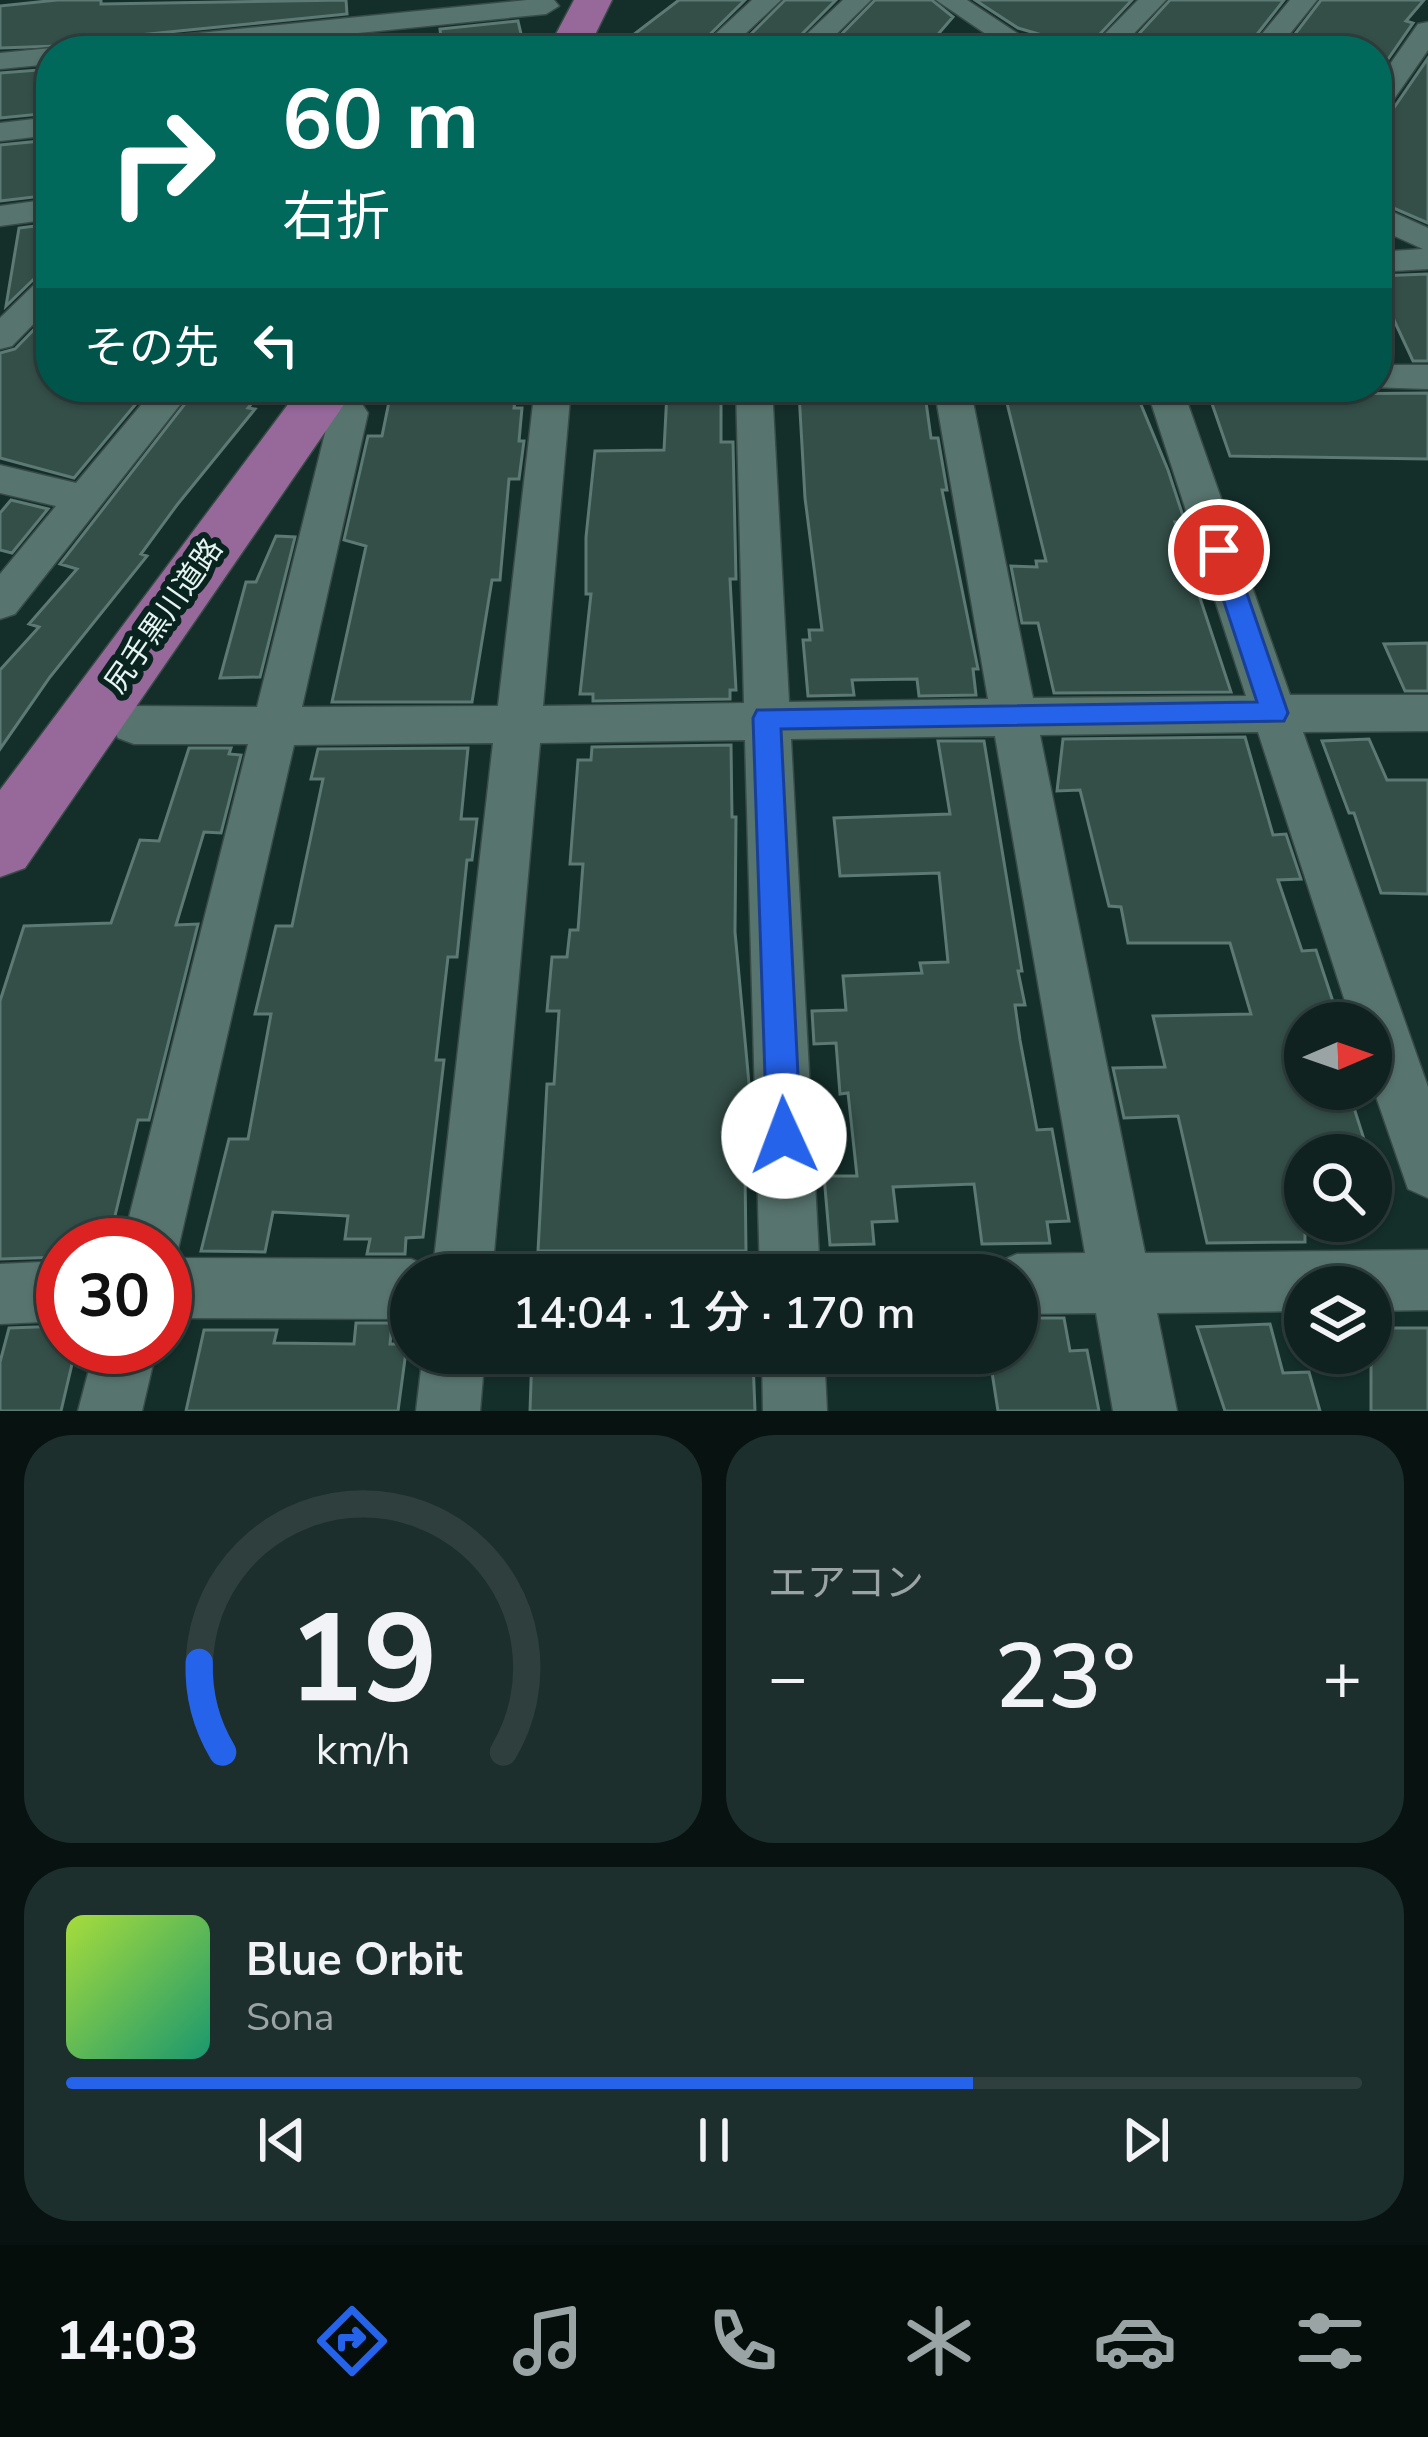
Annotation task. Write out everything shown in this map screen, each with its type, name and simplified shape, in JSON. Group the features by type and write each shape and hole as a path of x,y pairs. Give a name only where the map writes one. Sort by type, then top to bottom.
{"main road":[{"path":"577,36 593,0"},
{"name":"尻手黒川道路","path":"0,846 337,402"}],"street":[{"path":"728,36 768,0"},
{"path":"819,36 858,0"},
{"path":"949,0 1006,36"},
{"path":"981,20 1003,0"},
{"path":"1117,36 1153,0"},
{"path":"1274,36 1304,0"},
{"path":"251,36 546,5"},
{"path":"1392,82 1428,30"},
{"path":"0,62 36,58"},
{"path":"0,132 36,128"},
{"path":"0,216 36,211"},
{"path":"1392,223 1428,241"},
{"path":"1392,261 1428,259"},
{"path":"0,293 36,289"},
{"path":"0,338 36,302"},
{"path":"1392,377 1428,377"},
{"path":"0,603 164,402"},
{"path":"158,1218 276,726 339,402"},
{"path":"464,1254 551,402"},
{"path":"755,402 789,1254"},
{"path":"955,402 1144,1411"},
{"path":"1169,402 1428,1168"},
{"path":"0,479 85,499"},
{"path":"134,724 518,726 767,718 1428,713"},
{"path":"1038,1284 1428,1280"},
{"path":"192,1288 390,1289"},
{"path":"0,1294 36,1292"},
{"path":"110,1411 120,1374"},
{"path":"448,1411 452,1374"},
{"path":"794,1374 795,1411"}],"building":[{"path":"57,0 101,0 101,4 346,0 347,14 129,36 36,36 36,47 0,48 0,6"},
{"path":"679,0 745,0 708,36 632,36"},
{"path":"785,0 836,0 800,36 749,36"},
{"path":"875,0 932,0 953,17 937,36 840,36"},
{"path":"975,0 1132,0 1098,36 1045,36 1018,28"},
{"path":"1170,0 1284,0 1256,36 1137,36"},
{"path":"1321,0 1424,0 1406,21 1413,23 1392,53 1392,36 1293,36"},
{"path":"518,21 522,36 441,36 440,29"},
{"path":"1428,58 1428,223 1392,207 1392,111"},
{"path":"36,70 36,114 0,118 0,73"},
{"path":"36,141 36,197 0,201 0,145"},
{"path":"36,226 36,277 6,306 19,228"},
{"path":"1428,274 1428,361 1413,361 1392,318 1392,275"},
{"path":"36,327 36,402 137,402 74,478 0,458 0,353 15,349"},
{"path":"1392,393 1428,393 1428,459 1230,456 1211,402 1392,402"},
{"path":"186,402 253,402 248,408 255,409 177,505 141,554 147,556 50,677 0,749 0,670 39,627 29,624 77,569 60,564"},
{"path":"389,402 515,402 514,408 522,408 519,479 509,479 500,580 492,580 472,702 332,702 366,546 344,540 368,436 382,436"},
{"path":"666,402 721,402 721,442 733,442 736,579 730,579 736,690 730,690 730,699 593,701 593,694 580,694 591,594 586,594 586,537 595,451 664,450"},
{"path":"800,402 926,402 931,438 938,438 947,490 942,490 978,669 973,669 976,695 919,696 917,679 852,680 854,695 808,696 803,640 810,640 809,630 822,630 805,498"},
{"path":"1007,402 1140,402 1185,522 1175,522 1231,692 1054,693 1038,623 1022,623 1011,566 1037,567 1036,561 1046,561"},
{"path":"11,500 48,509 12,553 0,550 0,513"},
{"path":"276,536 295,537 260,677 220,678 246,582 256,582"},
{"path":"1428,643 1428,691 1405,691 1384,644"},
{"path":"1245,737 1273,835 1286,834 1301,879 1278,880 1302,951 1316,950 1333,1002 1284,1002 1284,1110 1355,1110 1362,1134 1284,1134 1284,1242 1305,1242 1207,1243 1178,1116 1124,1118 1113,1068 1165,1067 1153,1016 1251,1014 1230,943 1128,943 1121,907 1109,906 1080,790 1057,791 1063,739"},
{"path":"1369,739 1387,780 1428,780 1428,894 1381,893 1354,813 1349,813 1322,741"},
{"path":"938,741 984,741 1022,971 1018,971 1025,1005 1015,1005 1020,1040 1037,1130 1052,1129 1069,1221 1047,1222 1050,1243 982,1244 974,1184 893,1187 897,1221 872,1222 874,1244 830,1245 824,1176 857,1176 848,1093 840,1094 836,1043 814,1044 812,1011 846,1010 843,976 922,973 920,963 948,962 939,873 840,876 834,818 950,814"},
{"path":"731,745 735,932 753,1170 745,1170 746,1251 538,1251 547,1084 554,1084 559,1011 547,1011 552,957 567,957 570,930 578,930 583,864 570,864 578,760 591,760 592,747"},
{"path":"189,748 231,748 229,754 241,755 221,833 204,832 176,925 198,924 149,1120 138,1120 114,1218 36,1218 36,1258 0,1259 0,1001 24,926 111,923 140,840 159,841"},
{"path":"468,748 461,819 477,819 472,860 467,860 457,957 448,957 436,1060 444,1060 423,1237 406,1238 405,1254 367,1254 370,1239 345,1239 348,1216 273,1212 265,1252 201,1251 229,1139 248,1139 271,1014 255,1014 276,926 292,926 323,779 311,779 318,749"},
{"path":"1038,1318 1064,1318 1070,1351 1087,1350 1099,1411 998,1411 992,1374 1038,1374"},
{"path":"356,1323 390,1323 390,1374 403,1374 398,1411 186,1411 204,1330 277,1330 274,1343 354,1344"},
{"path":"1270,1324 1283,1373 1310,1374 1320,1411 1225,1411 1197,1327"},
{"path":"36,1327 36,1374 70,1374 61,1411 0,1411 0,1362 9,1328"},
{"path":"1392,1328 1428,1328 1428,1411 1371,1411 1371,1374 1392,1374"},
{"path":"531,1374 754,1374 755,1411 530,1411"}],"route":[{"path":"784,1136 767,718 1274,713 1219,550"}]}
